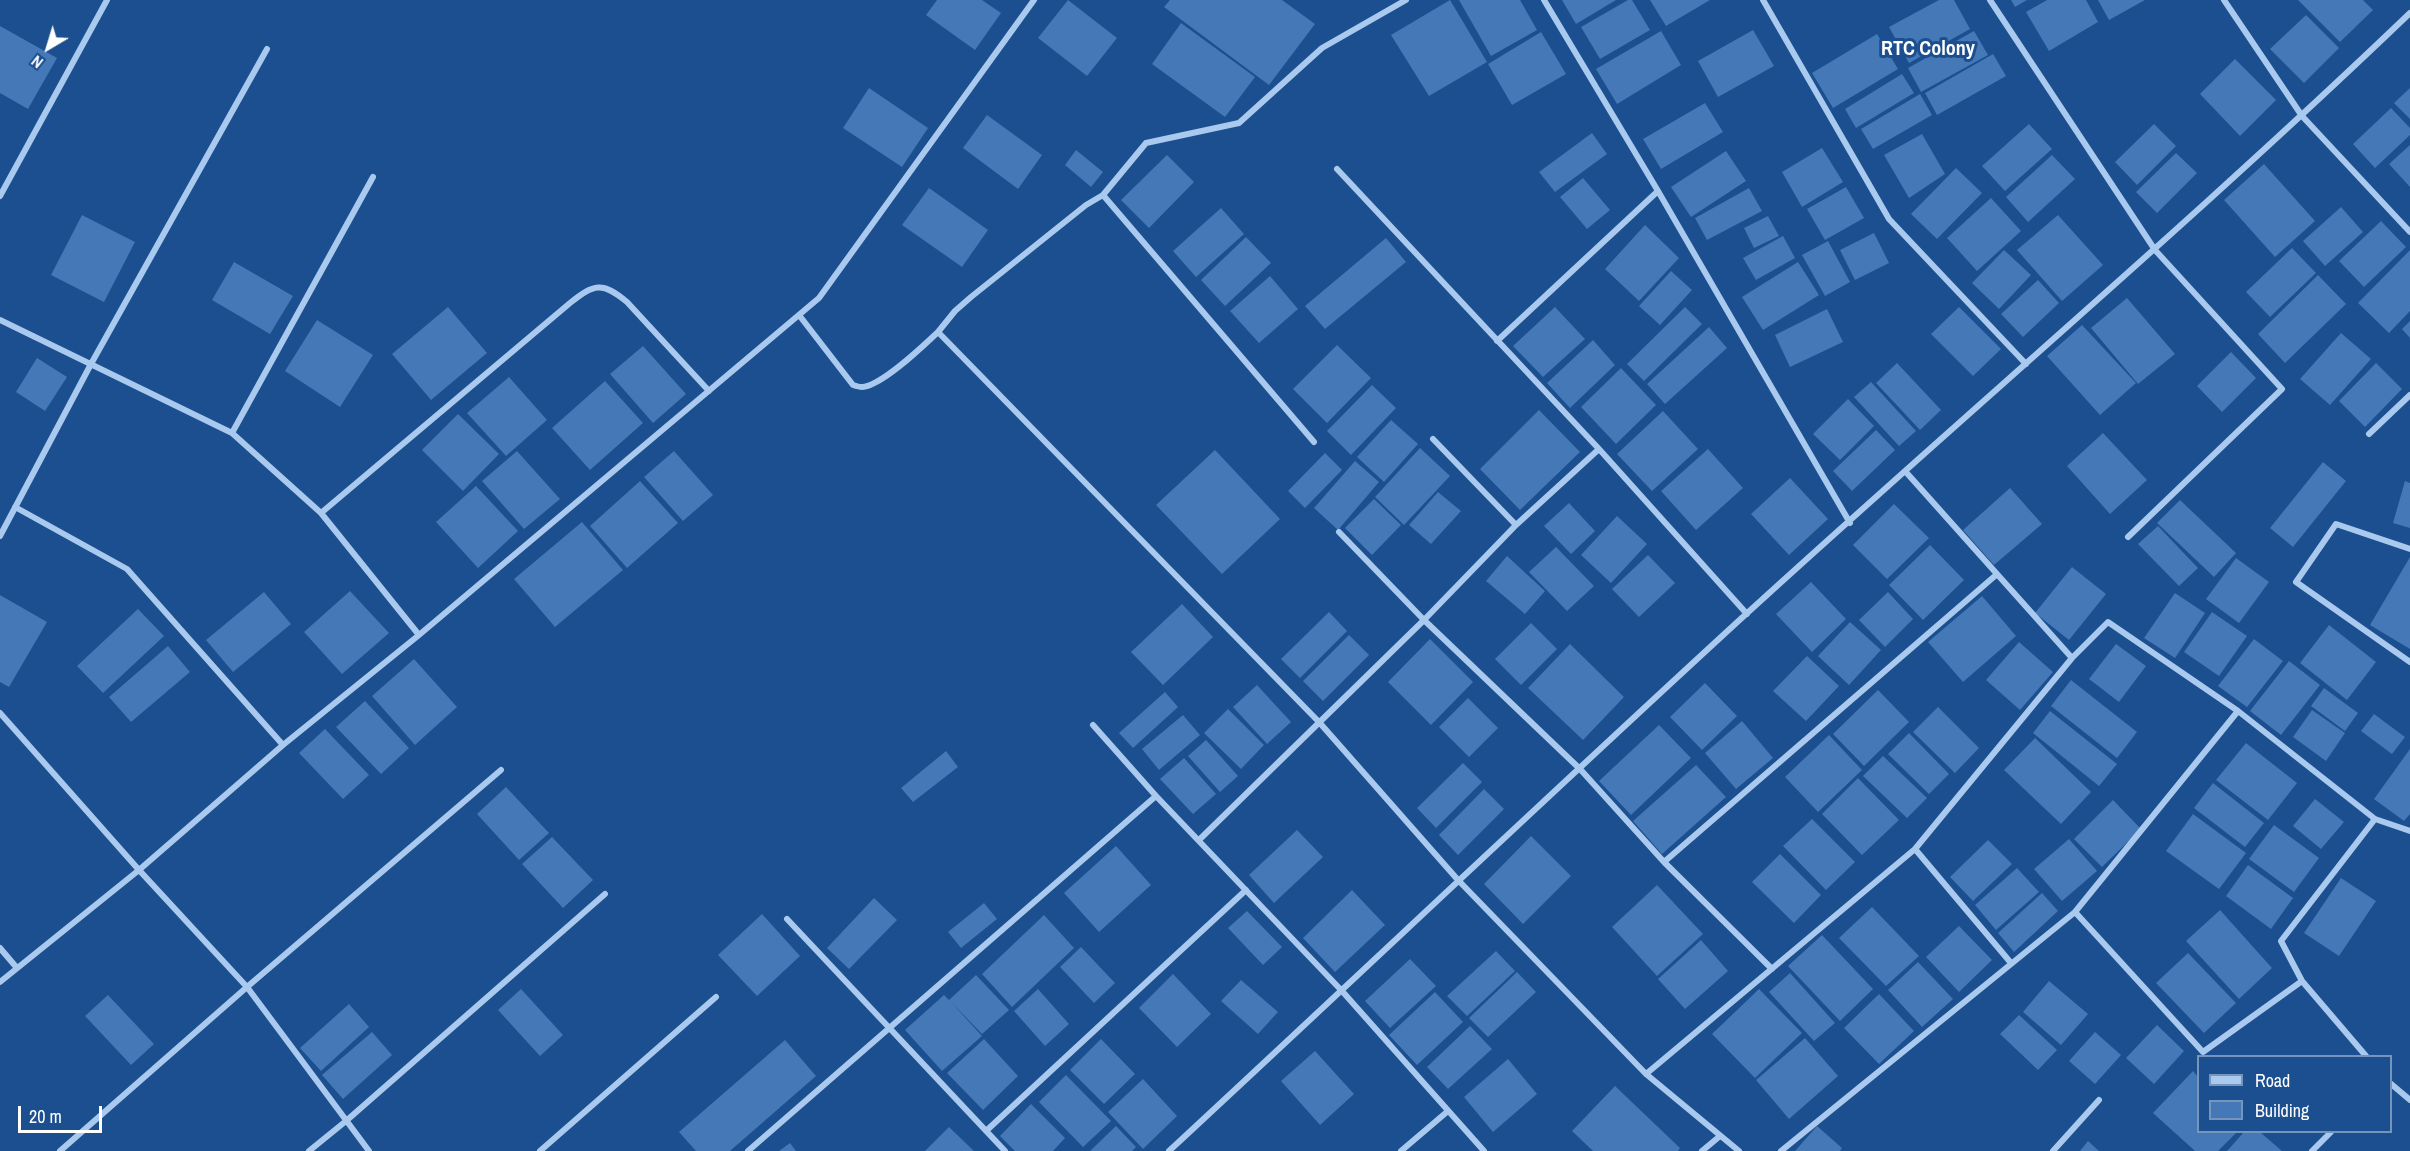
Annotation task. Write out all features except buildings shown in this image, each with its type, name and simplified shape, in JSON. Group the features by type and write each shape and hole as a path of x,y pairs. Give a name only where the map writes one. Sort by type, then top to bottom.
{"street":[{"path":"0,196 108,0"},
{"path":"0,981 139,870 283,745 418,635 819,298 1034,0"},
{"path":"1544,0 1658,191 1850,523"},
{"path":"1763,0 1889,219 2026,364"},
{"path":"1990,0 2155,250 2282,389 2127,537"},
{"path":"2224,0 2302,116 2410,232"},
{"path":"800,315 853,385 862,387 871,384 906,362 971,297 1086,205 1103,195 1146,143 1239,123 1322,48 1404,1"},
{"path":"1169,1151 1458,880 1747,614 2155,250 2302,116 2410,13"},
{"path":"0,536 91,364 267,50"},
{"path":"1337,169 1599,449 1747,614"},
{"path":"232,433 373,177"},
{"path":"1497,341 1658,191"},
{"path":"1103,195 1314,442"},
{"path":"321,513 570,303 586,291 599,286 614,290 627,302 709,391"},
{"path":"0,320 232,433 321,513 418,635"},
{"path":"938,332 1319,722 1458,880 1646,1074 1739,1151"},
{"path":"2369,434 2410,395"},
{"path":"1433,439 1516,525"},
{"path":"1199,840 1424,620 1516,525 1599,449"},
{"path":"1905,471 2072,658"},
{"path":"15,507 127,569 283,745"},
{"path":"2410,549 2336,524 2296,582 2410,662"},
{"path":"1339,532 1424,620 1580,769 1664,862 1772,969"},
{"path":"1664,862 1996,575"},
{"path":"1646,1074 1915,849 2072,658 2108,622 2238,711 2375,819 2410,831"},
{"path":"1781,1151 2075,912 2238,711"},
{"path":"0,713 139,870 247,987 369,1151"},
{"path":"1093,725 1156,796 1342,991 1484,1151"},
{"path":"60,1151 247,987 501,770"},
{"path":"748,1151 1156,796"},
{"path":"2365,1055 2302,981 2281,941 2375,819"},
{"path":"1915,849 2011,963"},
{"path":"986,1131 1246,890"},
{"path":"309,1151 605,894"},
{"path":"2075,912 2203,1052 2302,981"},
{"path":"787,919 1005,1151"},
{"path":"0,948 17,968"},
{"path":"540,1151 716,997"},
{"path":"2392,1084 2410,1100"},
{"path":"2053,1151 2098,1100"},
{"path":"1401,1151 1448,1111"},
{"path":"2312,1151 2329,1133"},
{"path":"1701,1151 1720,1136"}],"district":[{"name":"RTC Colony","path":"1928,50"}]}
